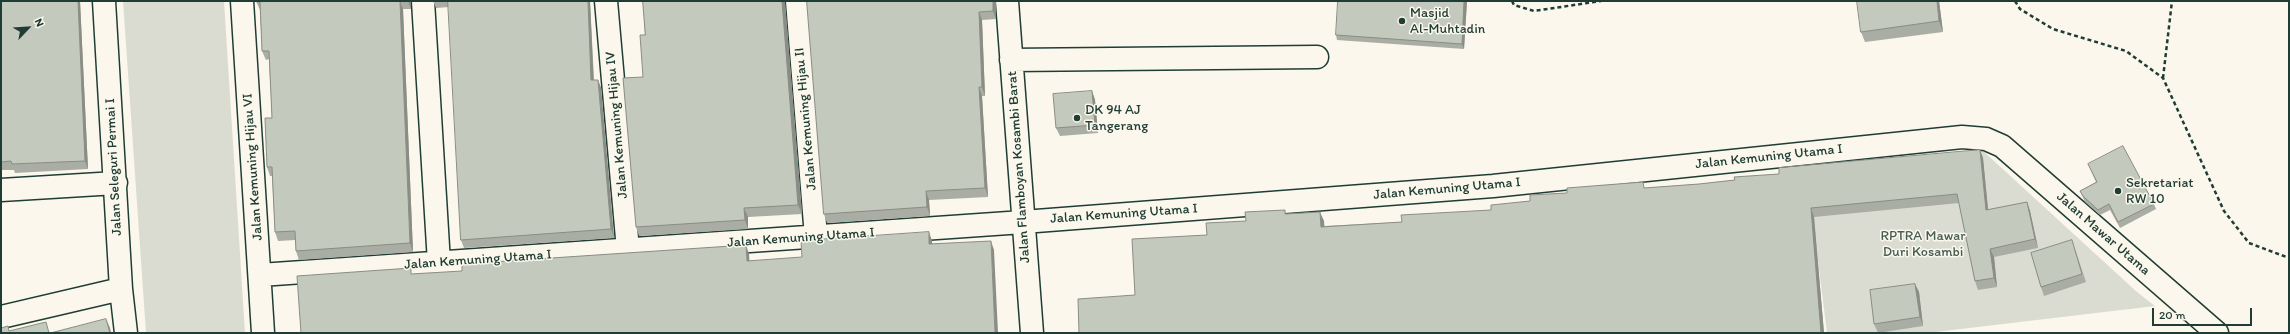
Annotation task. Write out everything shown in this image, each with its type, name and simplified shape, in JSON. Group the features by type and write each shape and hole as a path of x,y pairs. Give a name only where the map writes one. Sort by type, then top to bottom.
{"street":[{"name":"Jalan Seleguri Permai I","path":"104,1 116,183 121,289 126,333"},
{"name":"Jalan Kemuning Hijau VI","path":"242,1 263,333"},
{"path":"423,1 439,262"},
{"name":"Jalan Kemuning Hijau IV","path":"606,1 628,250"},
{"name":"Jalan Kemuning Hijau II","path":"797,1 816,236"},
{"name":"Jalan Flamboyan Kosambi Barat","path":"1007,1 1032,333"},
{"path":"1011,60 1317,57"},
{"name":"Jalan Kemuning Utama I","path":"260,275 1023,222 1493,186 1962,137 1986,139"},
{"name":"Jalan Mawar Utama","path":"1986,139 2002,146 2217,333"},
{"path":"1,190 116,183"},
{"path":"1,317 121,289"}],"path":[{"path":"1512,1 1514,5 1534,11 1601,1"},
{"path":"2015,1 2020,9 2053,29 2126,51 2163,78 2224,211 2249,243 2289,258"},
{"path":"2163,78 2172,1"}],"green space":[{"path":"123,1 224,1 245,333 146,333"},
{"name":"RPTRA Mawar Duri Kosambi","path":"1982,150 2137,292 2155,306 1927,333 1827,333 1806,165"}],"building":[{"path":"1,1 78,1 85,161 12,164 11,161 1,162"},
{"path":"256,1 400,1 410,243 296,251 295,231 275,232 272,167 267,167 265,118 272,118 269,51 262,51 260,2"},
{"path":"448,1 588,1 591,80 598,80 611,229 461,240"},
{"path":"643,1 782,1 798,205 744,208 745,220 636,227 623,78 643,77 640,35 645,35"},
{"path":"807,1 993,1 993,11 979,12 982,87 979,87 985,188 926,191 927,207 824,214"},
{"name":"Masjid Al-Muhtadin","path":"1338,1 1464,1 1462,44 1336,35"},
{"path":"1857,1 1937,1 1939,21 1861,32"},
{"name":"DK 94 AJ Tangerang","path":"1092,91 1095,125 1056,128 1053,94"},
{"name":"Sekretariat RW 10","path":"2123,146 2154,204 2118,222 2109,204 2098,210 2083,196 2080,191 2097,182 2088,164"},
{"path":"1980,150 1986,210 2027,202 2035,239 1990,249 1994,278 1975,281 1957,194 1811,208 1821,333 1079,333 1078,299 1135,295 1132,239 1207,235 1206,223 1246,221 1245,212 1285,210 1285,214 1320,212 1321,227 1402,222 1401,215 1491,210 1491,205 1530,201 1530,195 1567,193 1567,188 1643,182 1644,188 1699,184 1735,180 1734,177 1779,174 1779,168"},
{"path":"929,232 929,244 991,241 995,333 301,333 297,276 411,268 411,274 462,271 462,264 746,245 747,261 802,257 801,241"},
{"path":"2072,240 2082,274 2041,287 2031,253"},
{"path":"1915,284 1920,317 1874,324 1870,290"},
{"path":"106,319 110,333 49,333"},
{"path":"46,322 49,333 1,333 1,328 8,326 9,331"}],"place":[{"name":"Masjid Al-Muhtadin","path":"1402,21"},
{"name":"DK 94 AJ Tangerang","path":"1077,118"},
{"name":"Sekretariat RW 10","path":"2118,191"}]}
